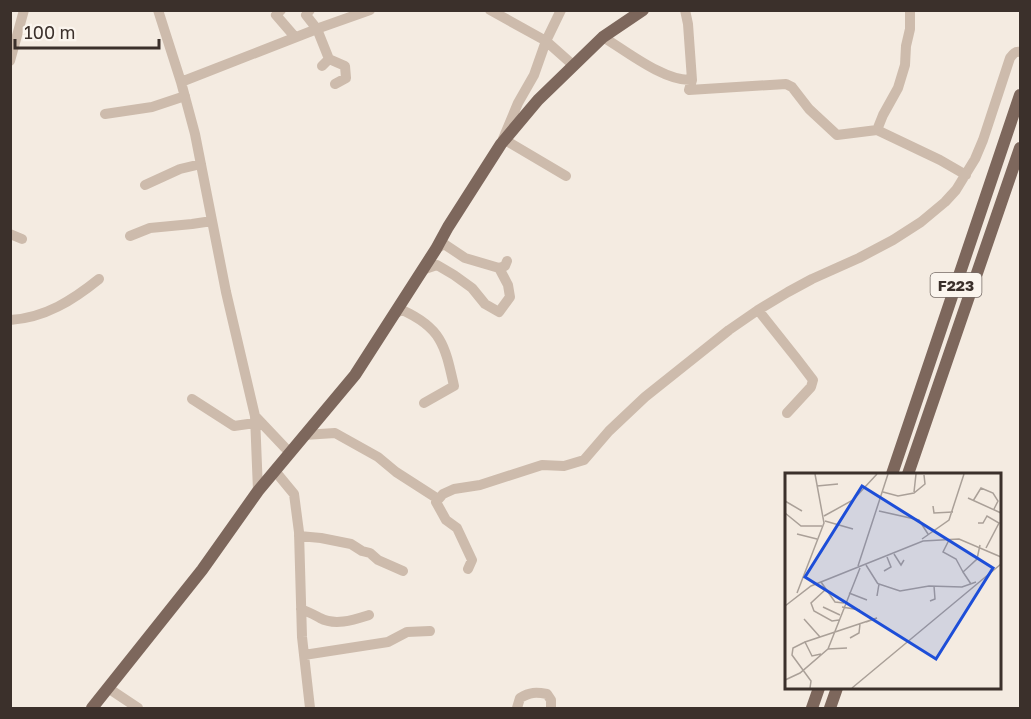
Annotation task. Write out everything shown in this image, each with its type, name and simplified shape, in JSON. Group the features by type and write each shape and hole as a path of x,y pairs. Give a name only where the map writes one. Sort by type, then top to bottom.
{"main road":[{"path":"92,708 202,570 258,491 355,375 503,142 538,100 573,65 603,37 643,10"},
{"name":"F223","path":"892,473 1020,95"},
{"name":"F223","path":"908,473 1020,148"},
{"path":"812,708 818,689"},
{"path":"830,708 836,689"}],"street":[{"path":"10,61 24,10"},
{"path":"158,10 182,82 195,134 226,292 255,420 258,491"},
{"path":"281,10 276,15 295,37"},
{"path":"310,10 306,15 317,29 326,62 345,66 346,78 335,84"},
{"path":"182,82 370,10"},
{"path":"490,10 546,41 573,65"},
{"path":"561,10 503,142 566,176"},
{"path":"685,10 692,80 688,90 786,84 792,87 809,109 837,135 877,130 966,175"},
{"path":"877,130 898,88 905,65 910,10"},
{"path":"603,37 663,74 686,81 692,80"},
{"path":"468,569 472,560 457,528 446,519 436,502 443,494 542,465 564,466 584,460 609,431 645,397 729,330 758,310 812,279 868,254 921,222 945,202 966,175 983,140 1010,58 1018,51 1020,52"},
{"path":"105,114 152,107 185,96"},
{"path":"145,185 180,169 201,164"},
{"path":"130,236 150,228 212,220"},
{"path":"10,234 22,239"},
{"path":"422,270 437,265 454,275 471,288 485,304 499,312 510,297 503,264 465,258 444,244 436,249"},
{"path":"10,320 40,315 68,302 99,279"},
{"path":"394,314 402,310 416,316 441,340 447,357 454,386 424,403"},
{"path":"758,310 813,380 811,387 787,412"},
{"path":"192,399 234,426 255,420"},
{"path":"255,420 290,453"},
{"path":"304,435 334,433 378,457 396,472 438,499"},
{"path":"275,471 294,494 299,536 301,609 309,708"},
{"path":"299,536 321,537 351,544 403,571"},
{"path":"301,609 320,618 341,622 369,615"},
{"path":"304,655 388,642 407,632 430,631"},
{"path":"108,688 138,708"},
{"path":"517,708 520,698 527,693 536,692 547,694 551,700 551,708"}]}
